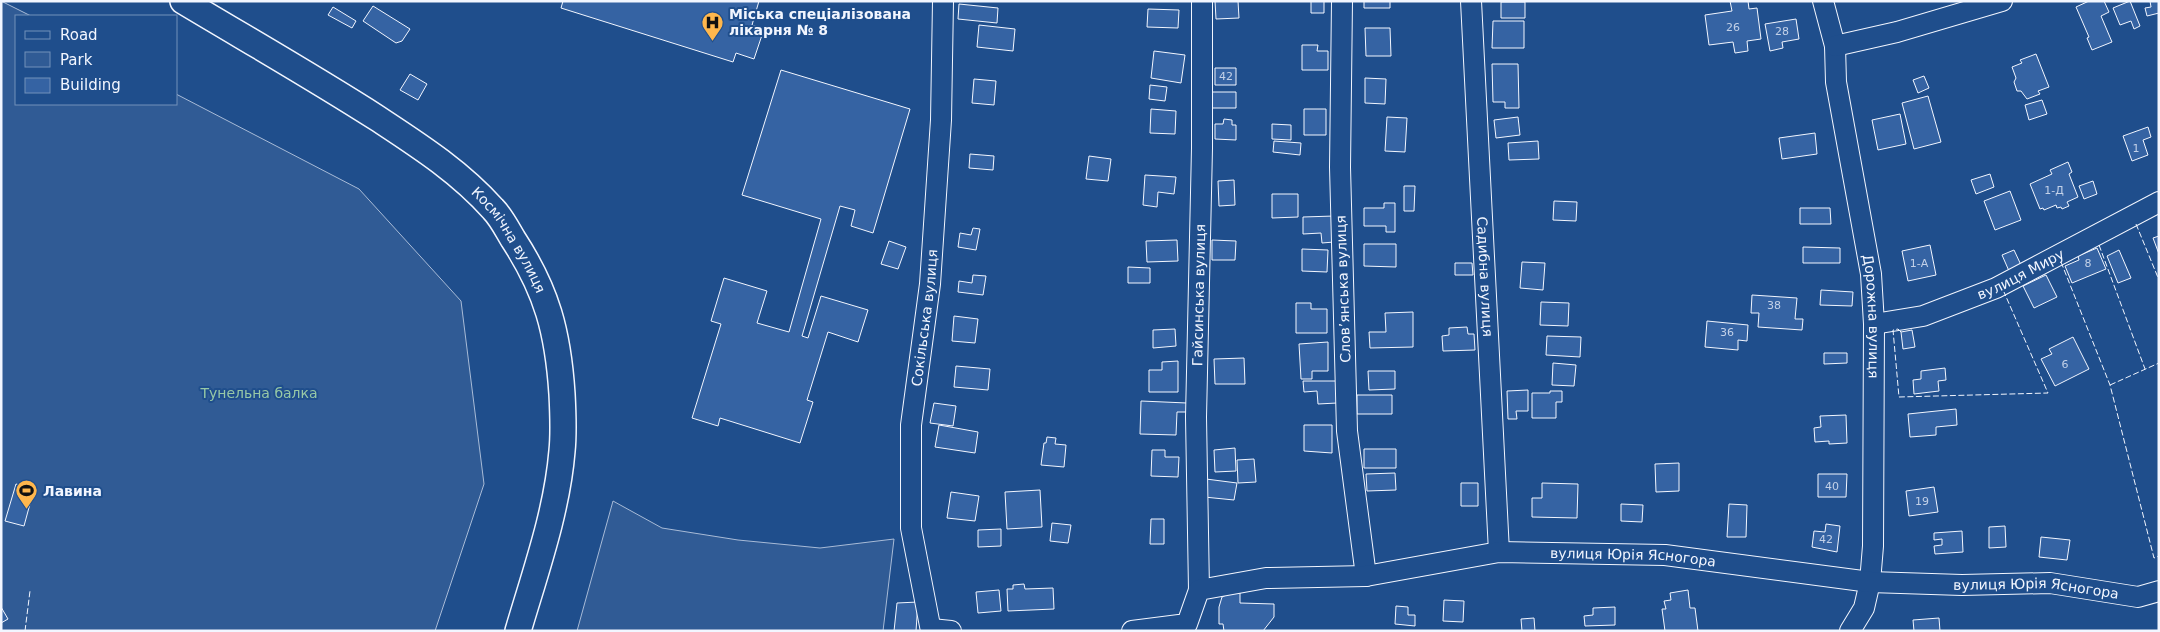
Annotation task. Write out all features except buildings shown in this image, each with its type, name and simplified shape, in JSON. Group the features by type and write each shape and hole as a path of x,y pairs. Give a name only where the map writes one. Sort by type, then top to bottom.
{"main road":[{"name":"Космічна вулиця","path":"183,1 352,101 451,168 494,210 524,256 547,305 557,341 563,423 558,482 542,552 518,631"}],"street":[{"name":"Сокільська вулиця","path":"931,630 911,528 912,425 930,284 941,120 943,1"},
{"name":"Гайсинська вулиця","path":"1199,590 1196,416 1202,148 1202,1"},
{"name":"Словʼянська вулиця","path":"1342,1 1340,167 1347,431 1366,576"},
{"name":"Садибна вулиця","path":"1472,1 1499,552"},
{"name":"Дорожна вулиця","path":"1824,1 1835,46 1836,82 1871,274 1874,324 1873,546 1870,582 1864,608 1850,631"},
{"path":"1835,46 1897,32 2002,1"},
{"name":"вулиця Миру","path":"1874,324 1923,316 1996,288 2159,202"},
{"name":"вулиця Юрія Ясногора","path":"1199,590 1266,578 1366,576 1499,552 1665,555 1870,582 1962,585 2050,583 2138,597 2159,591"},
{"path":"1132,631 1187,624 1199,590"},
{"path":"931,630 951,631"}],"green space":[{"name":"Тунельна балка","path":"1,1 29,15 15,15 15,105 178,105 178,95 359,189 461,301 484,484 435,631 1,631"},
{"path":"613,501 662,528 738,540 820,548 894,539 883,631 577,631"}],"fence":[{"path":"2136,224 2159,280"},
{"path":"2099,245 2145,369"},
{"path":"2061,262 2110,385 2154,558 2159,556"},
{"path":"1901,332 1898,329 1893,330 1899,397 2048,393 2004,292"},
{"path":"2110,385 2159,363"},
{"path":"25,631 30,591"}],"place":[{"name":"Міська спеціалізована лікарня № 8","path":"713,41"},
{"name":"Лавина","path":"27,510"}]}
